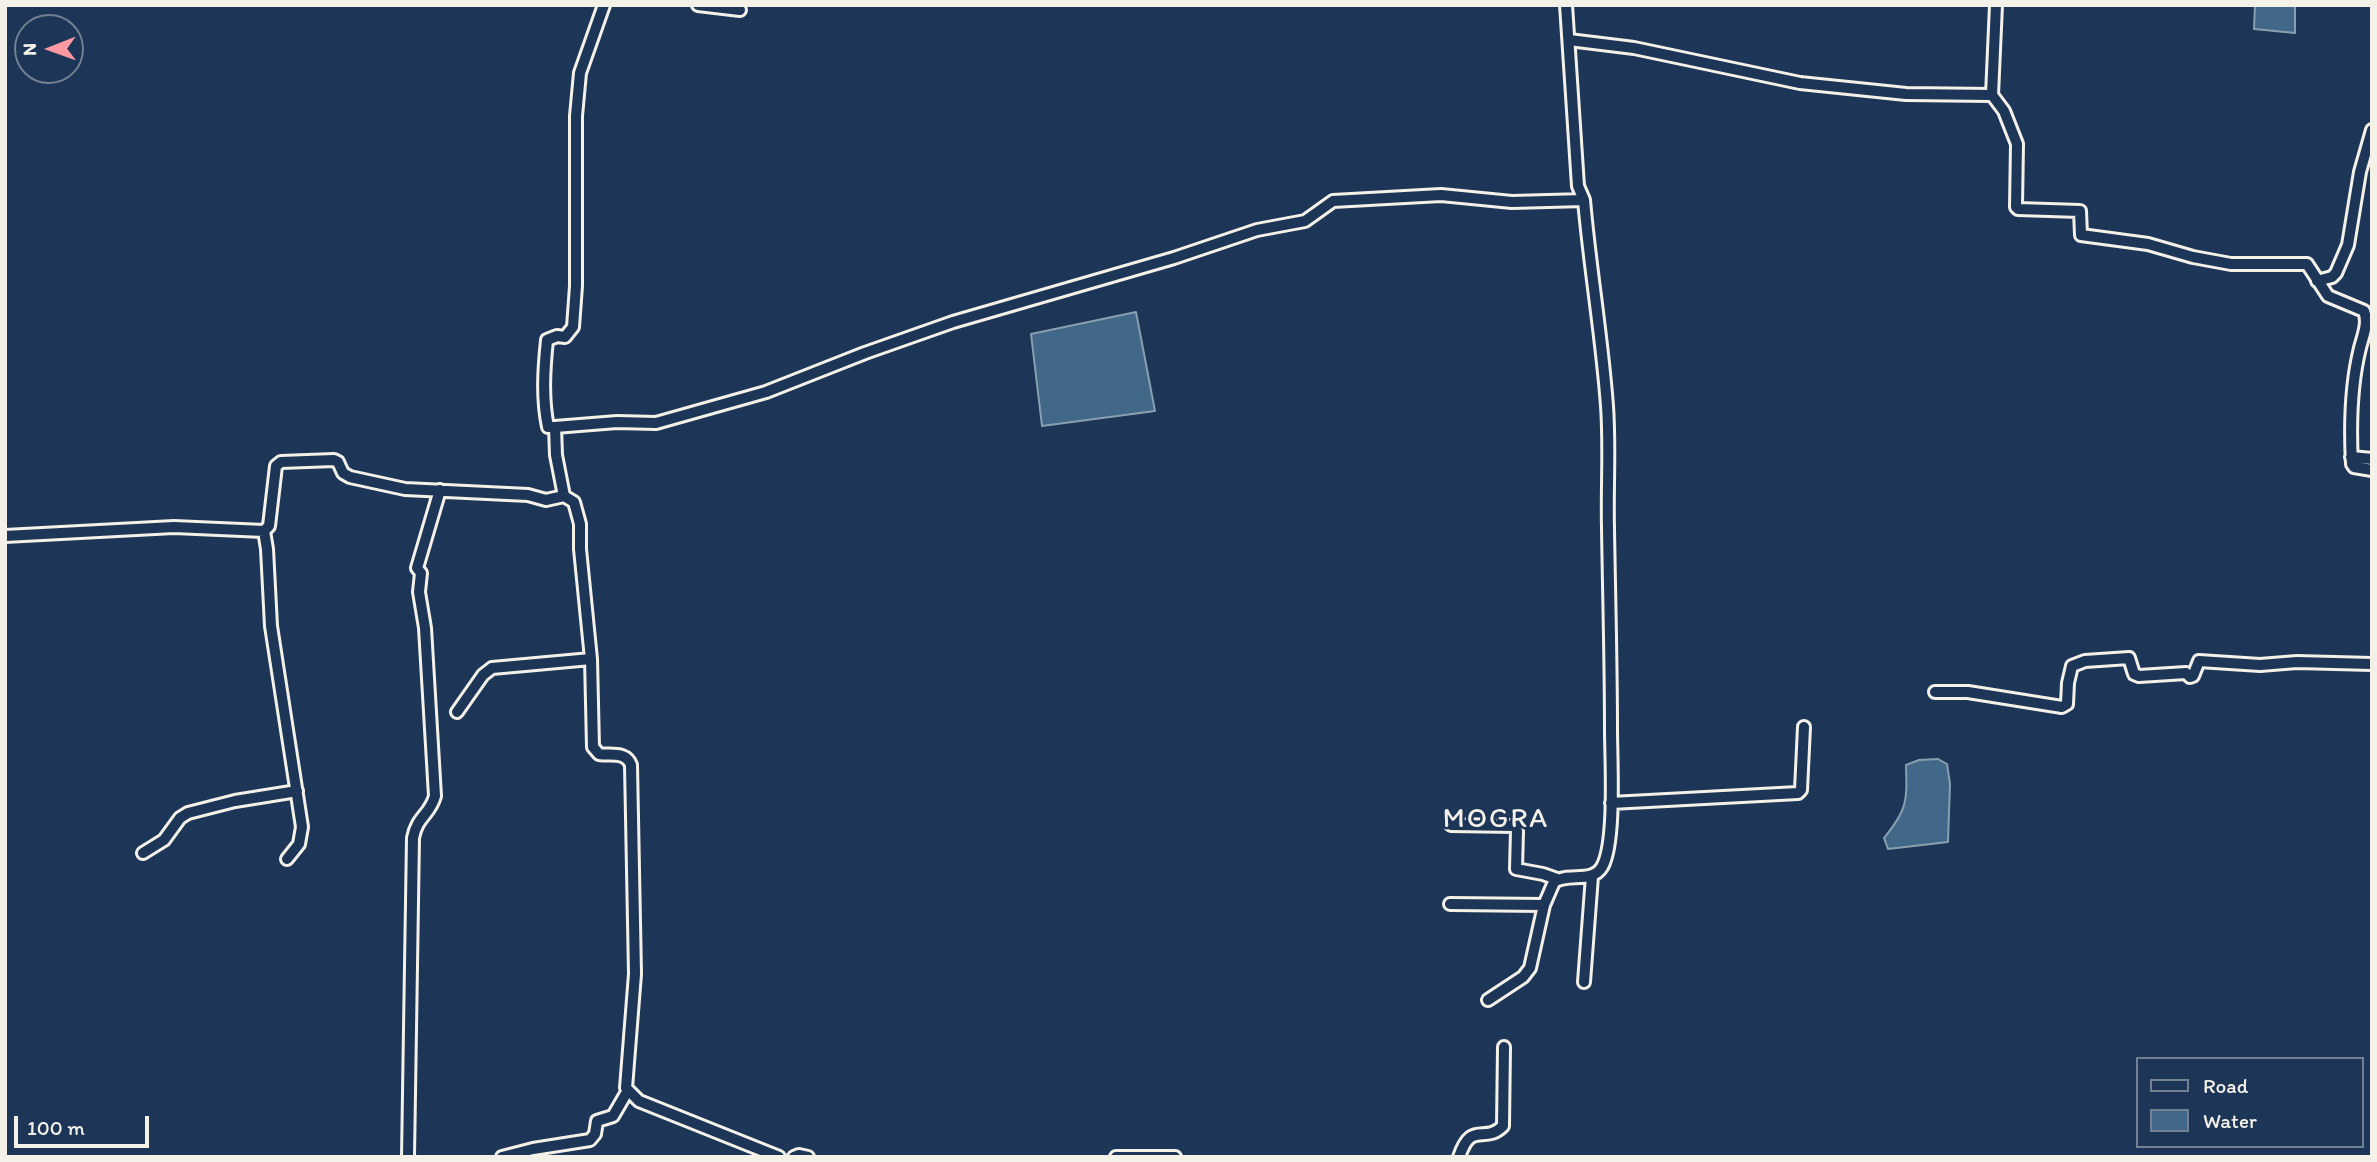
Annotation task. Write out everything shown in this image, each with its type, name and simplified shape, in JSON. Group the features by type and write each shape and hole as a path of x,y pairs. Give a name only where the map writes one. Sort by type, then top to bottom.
{"street":[{"path":"604,5 580,73 576,116 576,286 573,327 565,337 556,336 547,340 545,413 548,427 617,422 656,423 766,392 953,322 1174,258 1257,230 1305,221 1332,201 1441,195 1512,202 1584,200"},
{"path":"698,5 740,10"},
{"path":"1451,825 1515,826 1516,869 1557,879 1592,876 1601,869 1604,862 1611,803 1608,436 1600,320 1584,200 1578,186 1566,5"},
{"path":"1996,5 1992,95 2004,111 2017,144 2016,207 2080,211 2081,235 2148,244 2215,262 2307,264 2328,296 2359,308 2367,317 2357,365 2351,457 2354,467 2372,470"},
{"path":"1569,40 1634,48 1800,83 1906,94 1992,95"},
{"path":"2317,281 2336,274 2348,245 2360,172 2372,130"},
{"path":"505,1156 590,1140 596,1134 597,1121 613,1116 627,1092 625,1081 635,974 631,765 629,758 624,755 598,754 593,747 591,659 580,524 573,502 564,496 556,455 555,427"},
{"path":"2351,457 2372,458"},
{"path":"5,536 174,527 264,531 269,526 276,466 281,463 334,460 338,462 343,473 350,477 405,489 528,495 546,500 564,496"},
{"path":"408,1157 413,838 418,821 431,807 435,796 425,628 419,592 421,573 417,568 440,490"},
{"path":"264,531 271,626 302,827 299,844 287,859"},
{"path":"1936,692 1968,692 2062,707 2067,704 2068,682 2073,666 2085,661 2129,658 2134,674 2139,676 2186,674 2190,677 2193,676 2199,661 2260,665 2297,662 2372,664"},
{"path":"457,712 483,675 492,668 591,659"},
{"path":"1611,803 1800,792 1804,727"},
{"path":"143,853 164,840 180,818 188,813 235,801 297,791"},
{"path":"1584,982 1592,876"},
{"path":"1488,1000 1523,976 1530,968 1544,905 1551,885 1557,879"},
{"path":"1450,904 1544,905"},
{"path":"1459,1157 1463,1144 1470,1136 1497,1131 1503,1126 1504,1047"},
{"path":"627,1092 639,1101 779,1157"},
{"path":"794,1157 808,1157"},
{"path":"1116,1157 1175,1157"}],"water":[{"path":"2255,5 2295,5 2295,33 2254,29"},
{"path":"1136,312 1155,411 1042,426 1031,334"},
{"path":"1938,759 1947,764 1950,784 1948,842 1888,849 1884,838 1898,819 1904,804 1906,765 1919,760"}],"district":[{"name":"MOGRA","path":"1496,820"}]}
